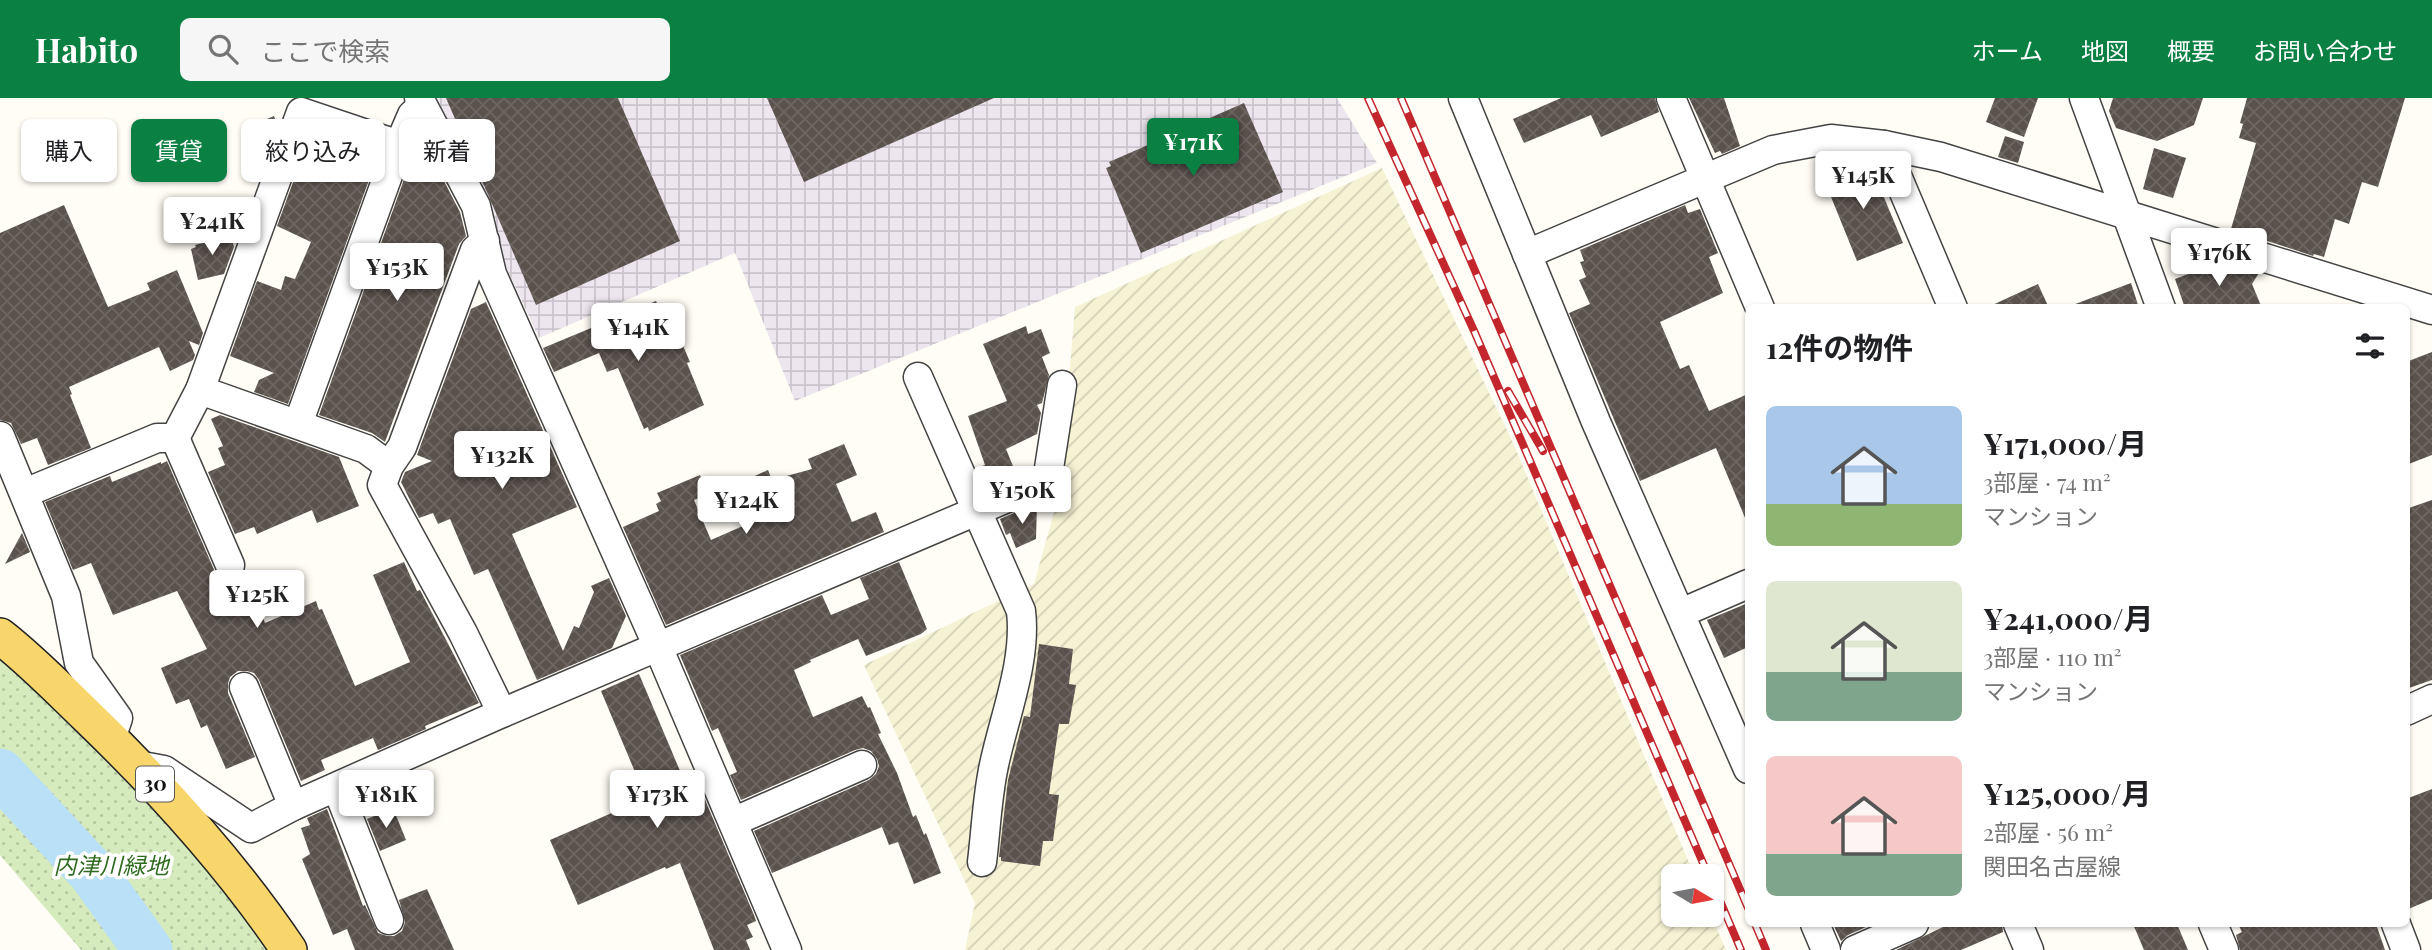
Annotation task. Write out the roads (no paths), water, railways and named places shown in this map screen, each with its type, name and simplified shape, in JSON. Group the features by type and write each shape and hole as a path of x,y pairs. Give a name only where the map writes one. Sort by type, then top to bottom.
{"main road":[{"name":"30","path":"0,636 137,765 223,860 289,950"}],"street":[{"path":"1463,98 1596,422 1745,762"},
{"path":"1671,98 1758,304"},
{"path":"2084,98 2160,304"},
{"path":"410,119 421,102 476,206 492,274 658,647 788,950"},
{"path":"175,438 200,390 301,112 399,145 298,424"},
{"path":"1527,254 1773,150 1830,139 1884,145 1941,157 2402,304"},
{"path":"1884,145 1950,304"},
{"path":"485,241 475,250 402,447 389,466 382,485 463,633 502,713"},
{"path":"2410,306 2430,313"},
{"path":"918,377 1021,611 1023,632 1007,715 993,766 982,862"},
{"path":"137,765 164,770 251,828 293,806 502,713 1047,481 1062,385"},
{"path":"200,390 366,449 389,466"},
{"path":"0,436 66,596 79,663 118,718 111,739"},
{"path":"25,493 157,438 175,438"},
{"path":"175,438 230,565"},
{"path":"1681,613 1745,585"},
{"path":"244,687 293,806"},
{"path":"2410,709 2432,699"},
{"path":"733,821 862,765"},
{"path":"337,788 389,920"},
{"path":"1816,927 1826,950"},
{"path":"1855,950 1907,927"},
{"path":"2019,927 2029,950"},
{"path":"2214,927 2224,950"},
{"path":"2397,927 2406,950"}],"waterway":[{"path":"0,773 92,872 148,950"}],"railway":[{"path":"1368,98 1475,333 1703,864"},
{"path":"1401,98 1745,901"},
{"path":"1508,391 1543,451"},
{"path":"1724,910 1741,950"},
{"path":"1756,927 1766,950"}],"park label":[{"name":"内津川緑地","path":"111,866"}]}
